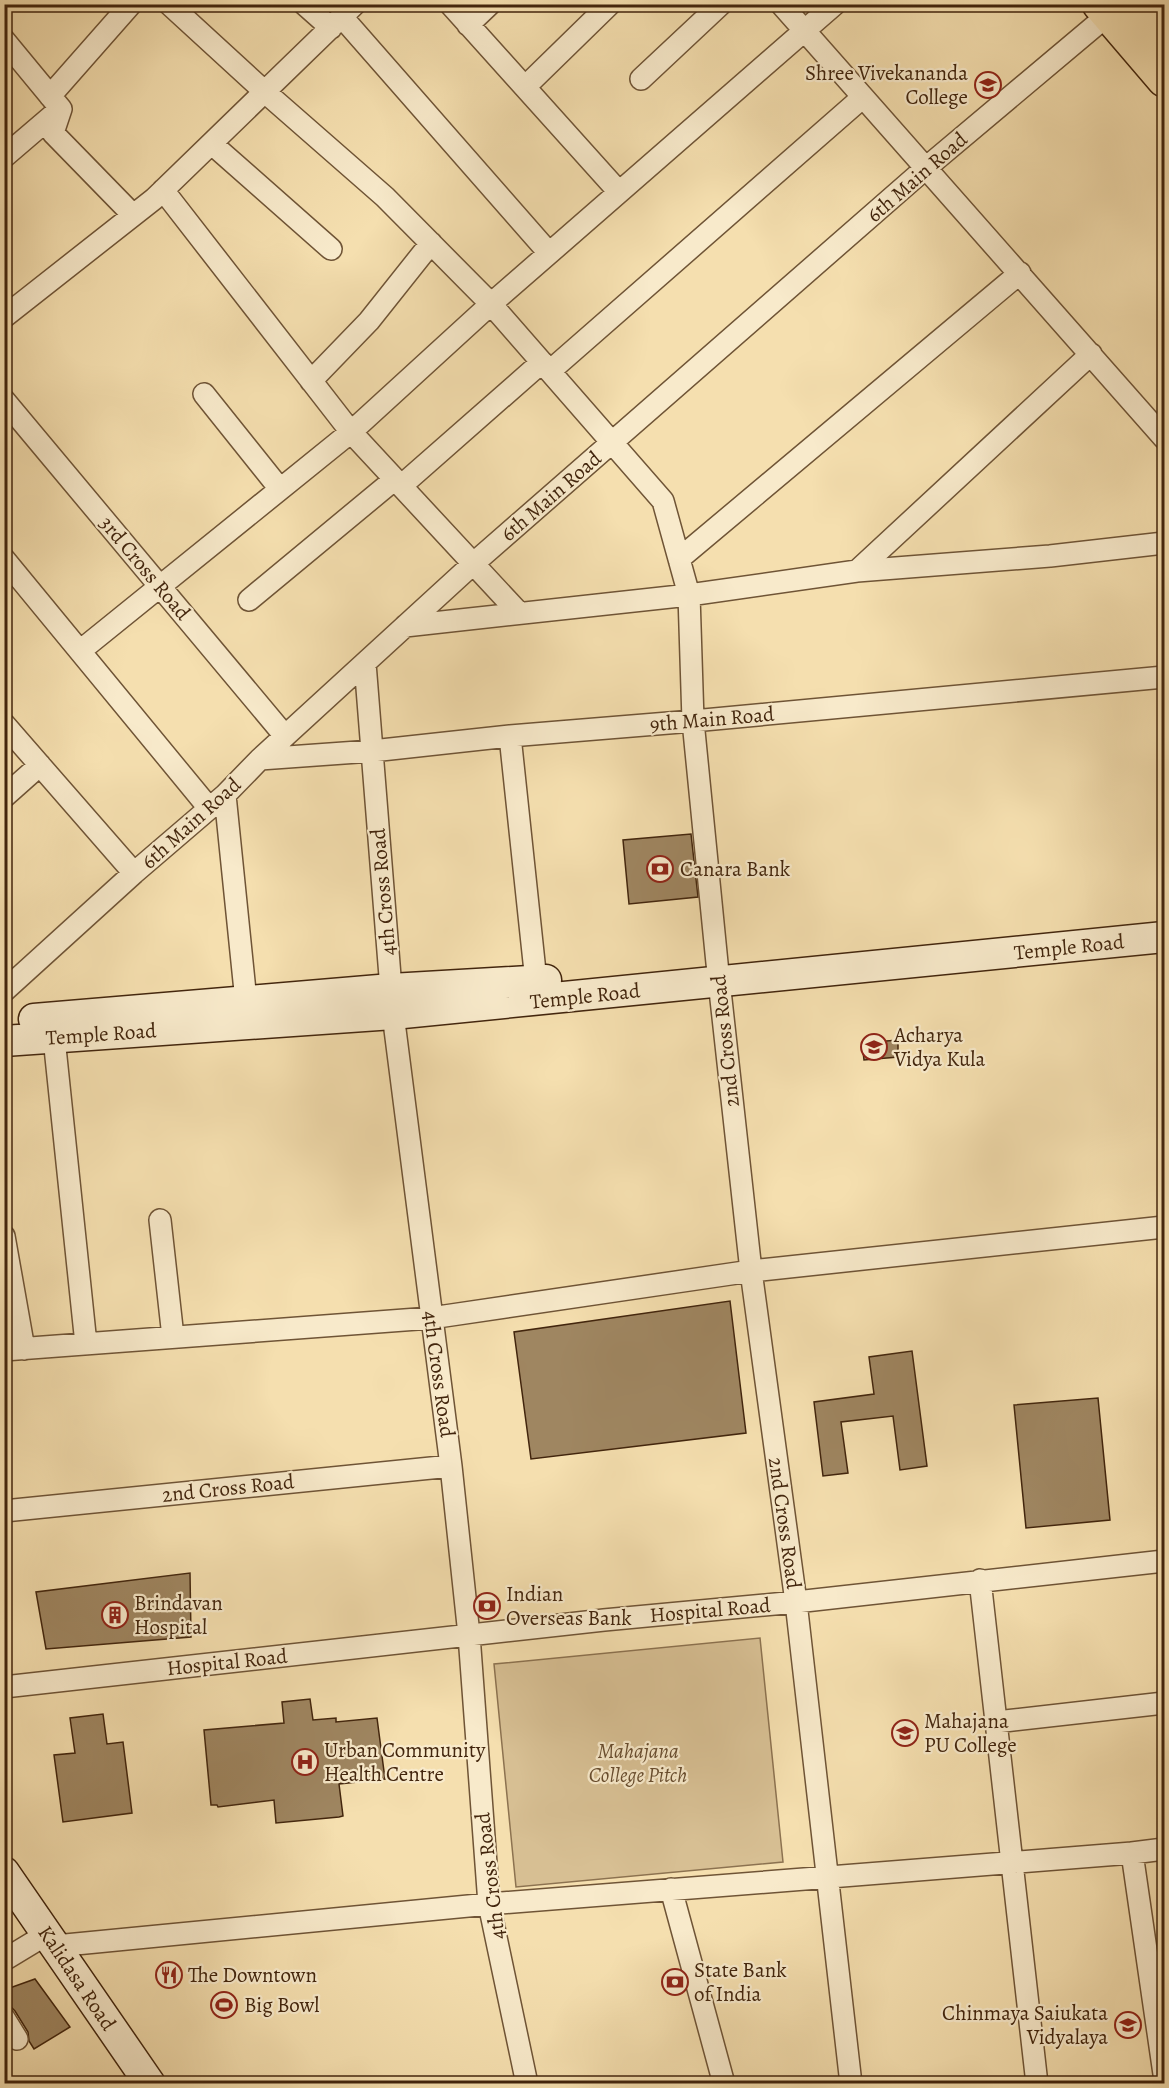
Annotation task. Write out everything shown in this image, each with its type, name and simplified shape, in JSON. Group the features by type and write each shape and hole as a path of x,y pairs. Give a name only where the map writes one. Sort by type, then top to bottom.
{"main road":[{"path":"1115,7 1164,41"},
{"path":"1115,7 1164,80"}],"street":[{"path":"4,157 56,102 131,4"},
{"name":"2nd Cross Road","path":"169,4 265,92 385,196 491,304 663,501 688,595 693,722 718,973 751,1271 796,1602 851,2084"},
{"path":"304,4 343,17 549,253"},
{"path":"450,4 619,192"},
{"path":"468,25 490,4"},
{"path":"525,87 610,4"},
{"path":"641,79 721,4"},
{"path":"781,4 1164,438"},
{"path":"81,651 351,432 491,304 834,4"},
{"name":"6th Main Road","path":"4,991 14,975 217,802 260,759 474,563 927,167 1115,7"},
{"path":"4,317 163,190 343,17"},
{"path":"4,40 56,102 53,133 133,216"},
{"path":"249,600 546,367 863,97"},
{"path":"212,144 331,249"},
{"path":"163,190 351,432 519,613"},
{"path":"311,381 369,321 431,243"},
{"path":"679,559 1020,273"},
{"path":"857,572 1091,354"},
{"path":"204,394 280,489"},
{"name":"3rd Cross Road","path":"4,400 285,736"},
{"path":"405,626 688,595 857,572 1050,556 1164,543"},
{"path":"4,559 81,651 217,802 246,1000"},
{"name":"4th Cross Road","path":"365,663 392,1002 451,1466 469,1635 489,1904 527,2084"},
{"name":"9th Main Road","path":"260,759 693,722 1164,677"},
{"path":"4,724 134,873"},
{"path":"510,736 536,981"},
{"path":"4,797 40,765"},
{"name":"Temple Road","path":"4,1021 246,1000 392,1002 536,981 718,973 1164,919"},
{"name":"Temple Road","path":"4,1041 54,1038 392,1002 1164,937"},
{"path":"54,1038 86,1344"},
{"path":"160,1220 173,1337"},
{"path":"4,1236 14,1349 431,1318 751,1271 1164,1227"},
{"name":"2nd Cross Road","path":"4,1511 451,1466"},
{"name":"Hospital Road","path":"4,1687 1164,1560"},
{"path":"980,1580 1037,2084"},
{"path":"996,1722 1164,1703"},
{"path":"4,1960 51,1940 1164,1849"},
{"path":"1132,1853 1164,2074"},
{"name":"Kalidasa Road","path":"4,1872 150,2084"},
{"path":"671,1889 724,2084"},
{"path":"4,2019 17,2039"}],"green space":[{"name":"Mahajana College Pitch","path":"760,1638 783,1862 516,1887 494,1664"}],"building":[{"name":"Canara Bank","path":"691,834 698,897 629,904 623,840"},
{"path":"898,1040 898,1057 864,1060 862,1043"},
{"path":"730,1301 746,1433 531,1459 514,1332"},
{"path":"912,1351 927,1466 900,1470 893,1416 841,1422 848,1473 823,1476 814,1402 874,1394 869,1357"},
{"path":"1098,1398 1110,1520 1026,1528 1014,1405"},
{"name":"Brindavan Hospital","path":"190,1573 191,1637 46,1649 36,1592"},
{"name":"Urban Community Health Centre","path":"310,1699 313,1720 336,1718 336,1722 377,1718 385,1779 339,1784 343,1816 339,1817 276,1823 274,1800 218,1807 211,1805 204,1730 284,1723 282,1702"},
{"path":"103,1714 107,1744 123,1742 132,1813 63,1822 54,1755 75,1753 70,1718"},
{"path":"35,1979 70,2027 34,2049 29,2041 28,2032 15,2011 4,2000 4,1990"}],"place":[{"name":"Shree Vivekananda College","path":"988,85"},
{"name":"Canara Bank","path":"660,869"},
{"name":"Acharya Vidya Kula","path":"874,1047"},
{"name":"Indian Overseas Bank","path":"487,1606"},
{"name":"Brindavan Hospital","path":"115,1615"},
{"name":"Mahajana PU College","path":"905,1733"},
{"name":"Urban Community Health Centre","path":"305,1762"},
{"name":"The Downtown","path":"169,1975"},
{"name":"State Bank of India","path":"675,1982"},
{"name":"Big Bowl","path":"224,2005"},
{"name":"Chinmaya Saiukata Vidyalaya","path":"1128,2025"}]}
